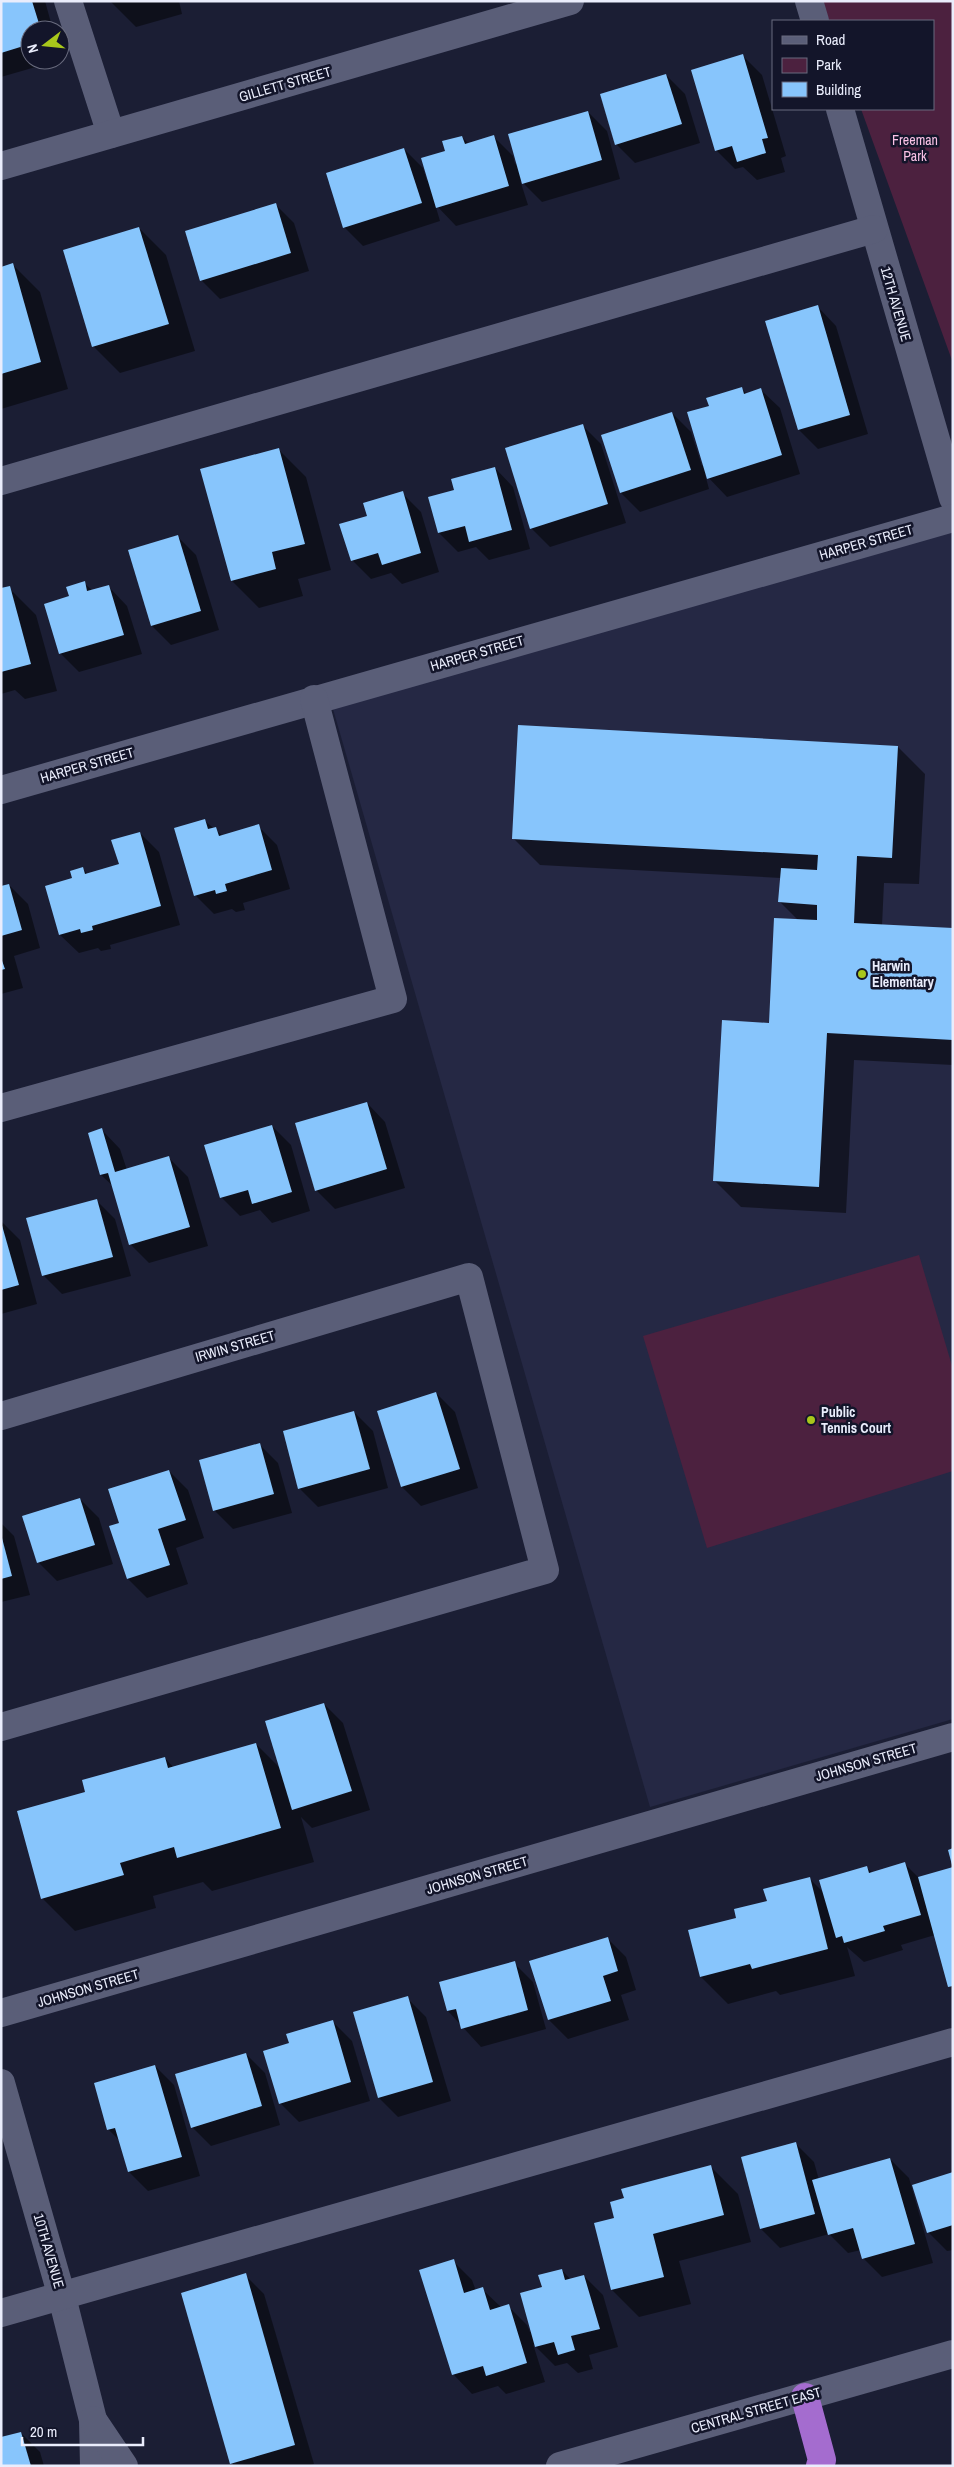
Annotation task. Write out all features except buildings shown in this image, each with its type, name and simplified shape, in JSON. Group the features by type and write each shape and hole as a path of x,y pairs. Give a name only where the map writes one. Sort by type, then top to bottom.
{"highway":[{"path":"805,2397 824,2464"}],"street":[{"path":"68,1 111,134"},
{"name":"GILLETT STREET","path":"1,166 570,1"},
{"path":"809,1 815,20"},
{"name":"12TH AVENUE","path":"840,110 953,498"},
{"path":"1,481 874,229"},
{"name":"HARPER STREET","path":"1,790 314,699 953,518"},
{"path":"1,1108 393,999 314,699"},
{"name":"IRWIN STREET","path":"1,1416 469,1277 545,1570 1,1727"},
{"name":"JOHNSON STREET","path":"1,2013 953,1737"},
{"path":"1,2313 953,2042"},
{"name":"10TH AVENUE","path":"1,2083 62,2297 93,2420 94,2466"},
{"name":"CENTRAL STREET EAST","path":"560,2466 953,2354"},
{"name":"10TH AVENUE","path":"93,2420 124,2466"}],"shaded area":[{"path":"953,522 953,1719 650,1807 331,702"}],"green space":[{"name":"Freeman Park","path":"822,1 953,1 953,363 861,110 934,110 934,20 829,20"},
{"name":"Public Tennis Court","path":"919,1255 953,1369 953,1471 707,1548 643,1336"}],"place":[{"name":"Harwin Elementary","path":"862,974"},
{"name":"Public Tennis Court","path":"811,1420"}]}
